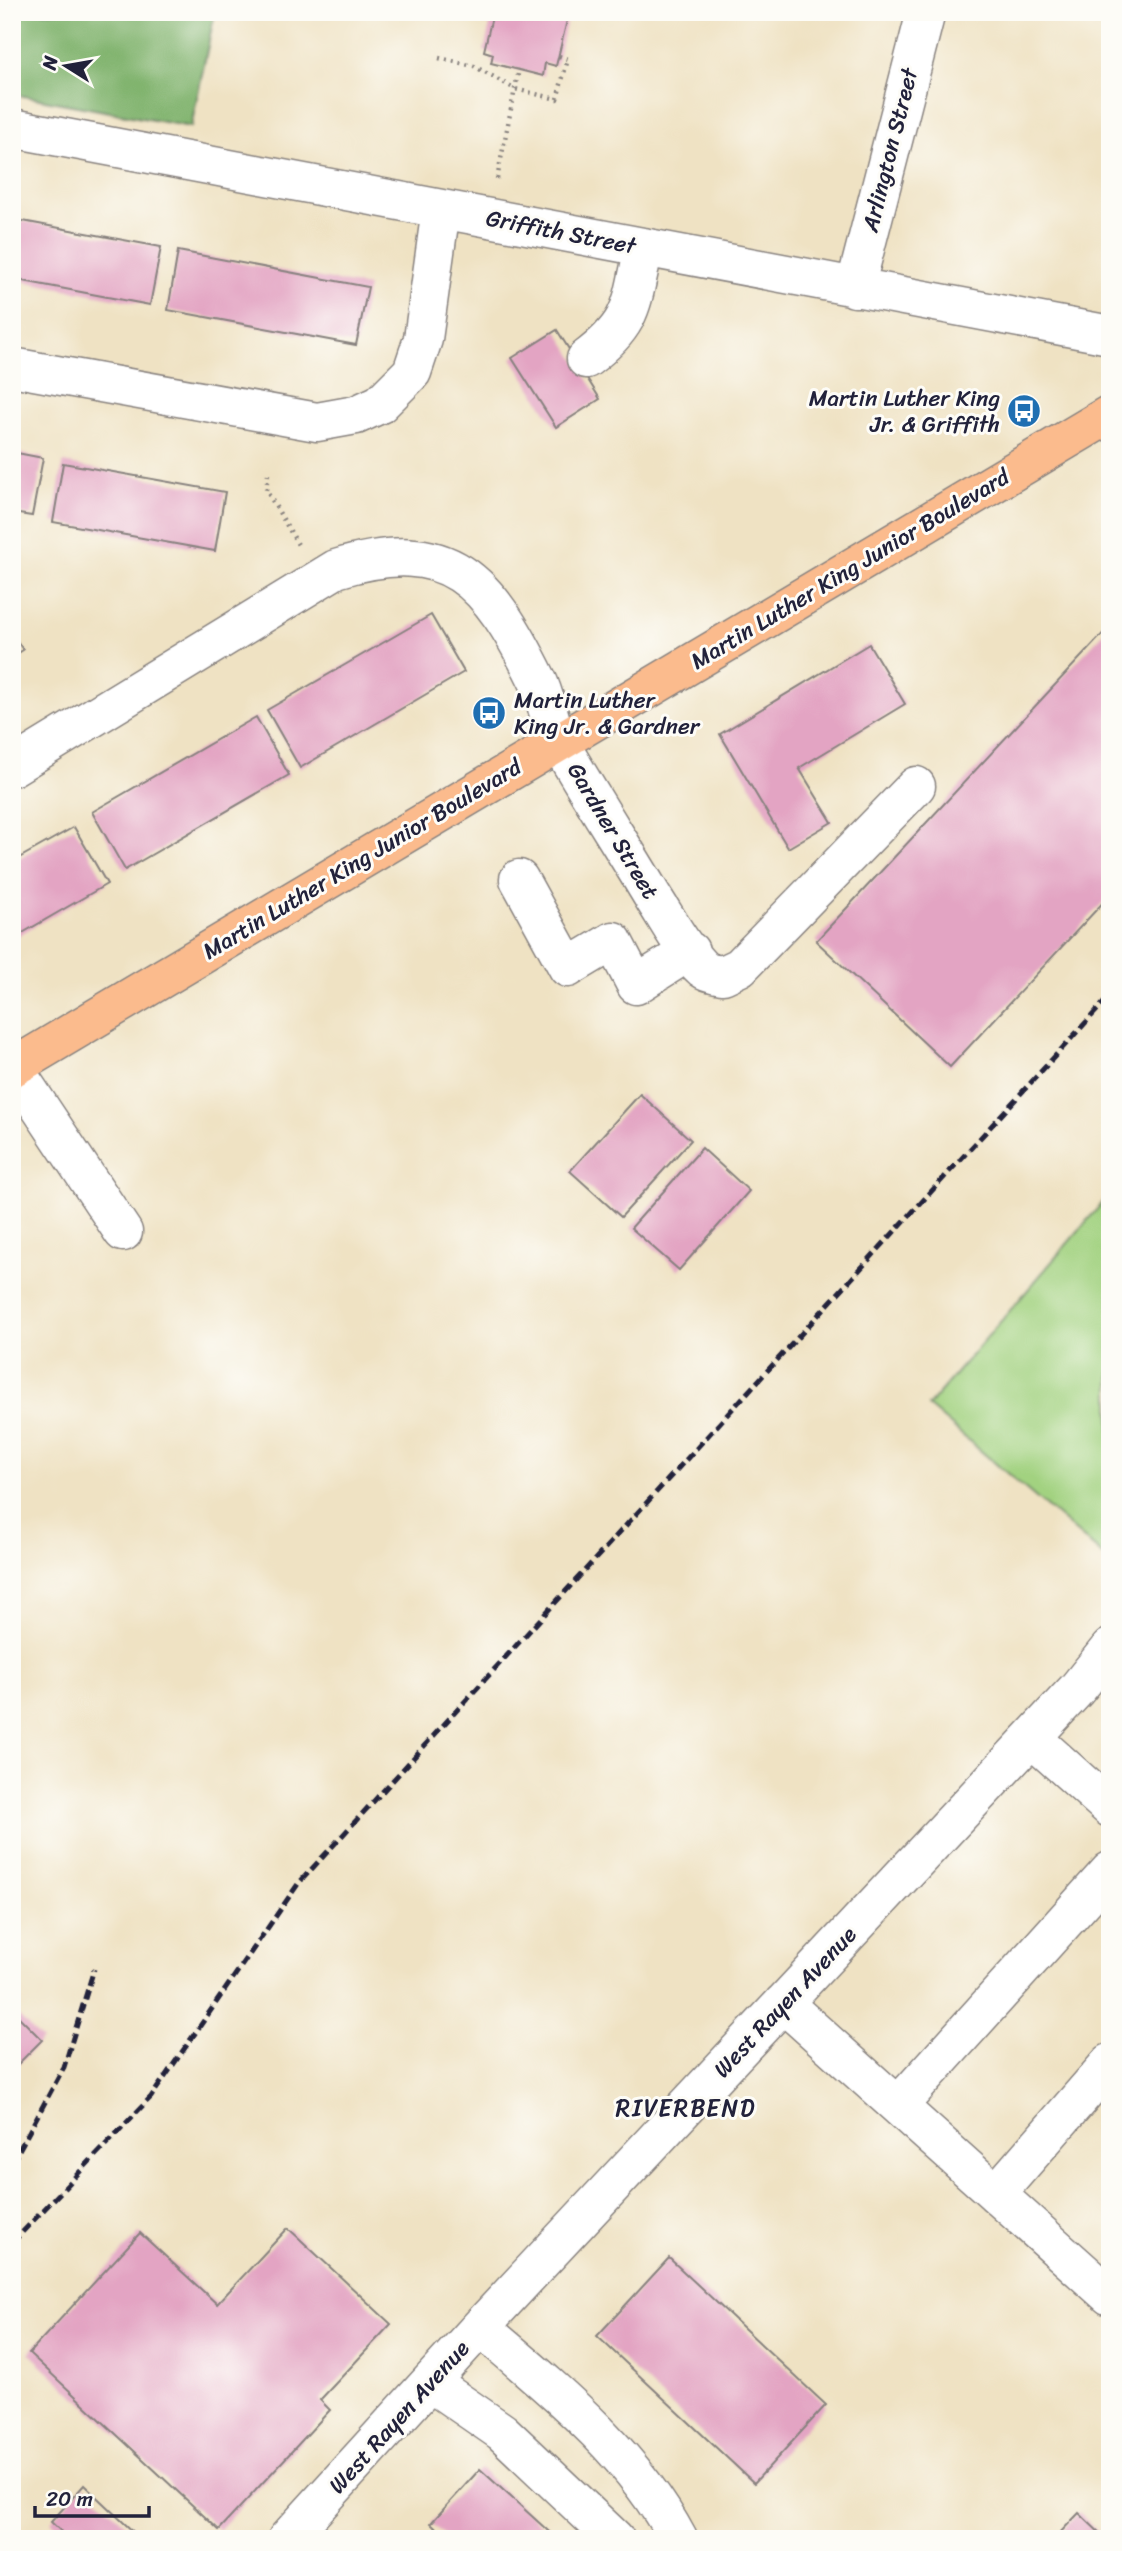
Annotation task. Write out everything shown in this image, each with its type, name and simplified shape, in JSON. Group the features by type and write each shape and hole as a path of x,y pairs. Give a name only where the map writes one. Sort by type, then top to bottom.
{"main road":[{"name":"Martin Luther King Junior Boulevard","path":"13,1068 1110,414"}],"street":[{"name":"Arlington Street","path":"855,288 926,12"},
{"name":"Griffith Street","path":"12,128 1110,335"},
{"path":"12,366 317,422 356,415 380,404 412,372 423,339 441,209"},
{"path":"586,359 608,343 627,320 644,247"},
{"name":"Gardner Street","path":"12,767 336,569 393,555 415,556 440,562 461,573 489,598 537,680 559,741 667,920 704,970 723,975 740,967 916,786"},
{"path":"519,879 568,968 613,941 636,985 690,951"},
{"path":"13,1068 123,1233"},
{"name":"West Rayen Avenue","path":"287,2539 480,2327 1032,1738 1104,1665"},
{"path":"1032,1738 1110,1808"},
{"path":"898,2106 1110,1871"},
{"path":"783,2003 1110,2296"},
{"path":"996,2194 1110,2063"},
{"path":"480,2327 570,2404 624,2459 666,2516 678,2539"},
{"path":"431,2383 502,2432 615,2539"}],"path":[{"path":"439,58 474,65 515,89 557,99 568,58 559,56"},
{"path":"496,184 519,69"},
{"path":"268,474 266,490 306,557"}],"green space":[{"path":"12,12 215,12 191,127 12,94"},
{"path":"1110,1194 1110,1561 928,1406"}],"building":[{"path":"493,12 569,12 556,66 545,63 543,76 491,63 493,54 484,51"},
{"path":"12,219 161,247 150,305 12,279"},
{"path":"178,251 368,287 356,345 168,310"},
{"path":"557,330 600,399 556,427 512,358"},
{"path":"12,452 43,458 32,516 12,513"},
{"path":"63,463 225,492 215,551 53,522"},
{"path":"431,615 464,672 300,768 267,710"},
{"path":"1110,626 1110,895 950,1067 816,941"},
{"path":"12,633 23,650 12,657"},
{"path":"869,644 905,704 799,768 832,822 788,848 720,734"},
{"path":"256,717 289,775 125,870 92,812"},
{"path":"74,827 107,884 12,939 12,862"},
{"path":"640,1094 691,1140 621,1217 570,1171"},
{"path":"702,1148 749,1191 679,1270 631,1228"},
{"path":"12,2010 42,2040 12,2070"},
{"path":"288,2228 391,2324 320,2400 330,2410 219,2530 29,2353 140,2233 217,2304"},
{"path":"669,2258 826,2405 754,2483 597,2336"},
{"path":"480,2469 557,2539 448,2539 431,2523"},
{"path":"84,2485 141,2539 69,2539 51,2522"},
{"path":"1079,2513 1106,2539 1054,2539"}],"railway":[{"path":"12,2243 151,2097 298,1884 1110,996"},
{"path":"12,2163 64,2067 94,1969"}],"place":[{"name":"Martin Luther King Jr. & Griffith","path":"1024,411"},
{"name":"Martin Luther King Jr. & Gardner","path":"489,713"}],"district":[{"name":"RIVERBEND","path":"686,2108"}]}
